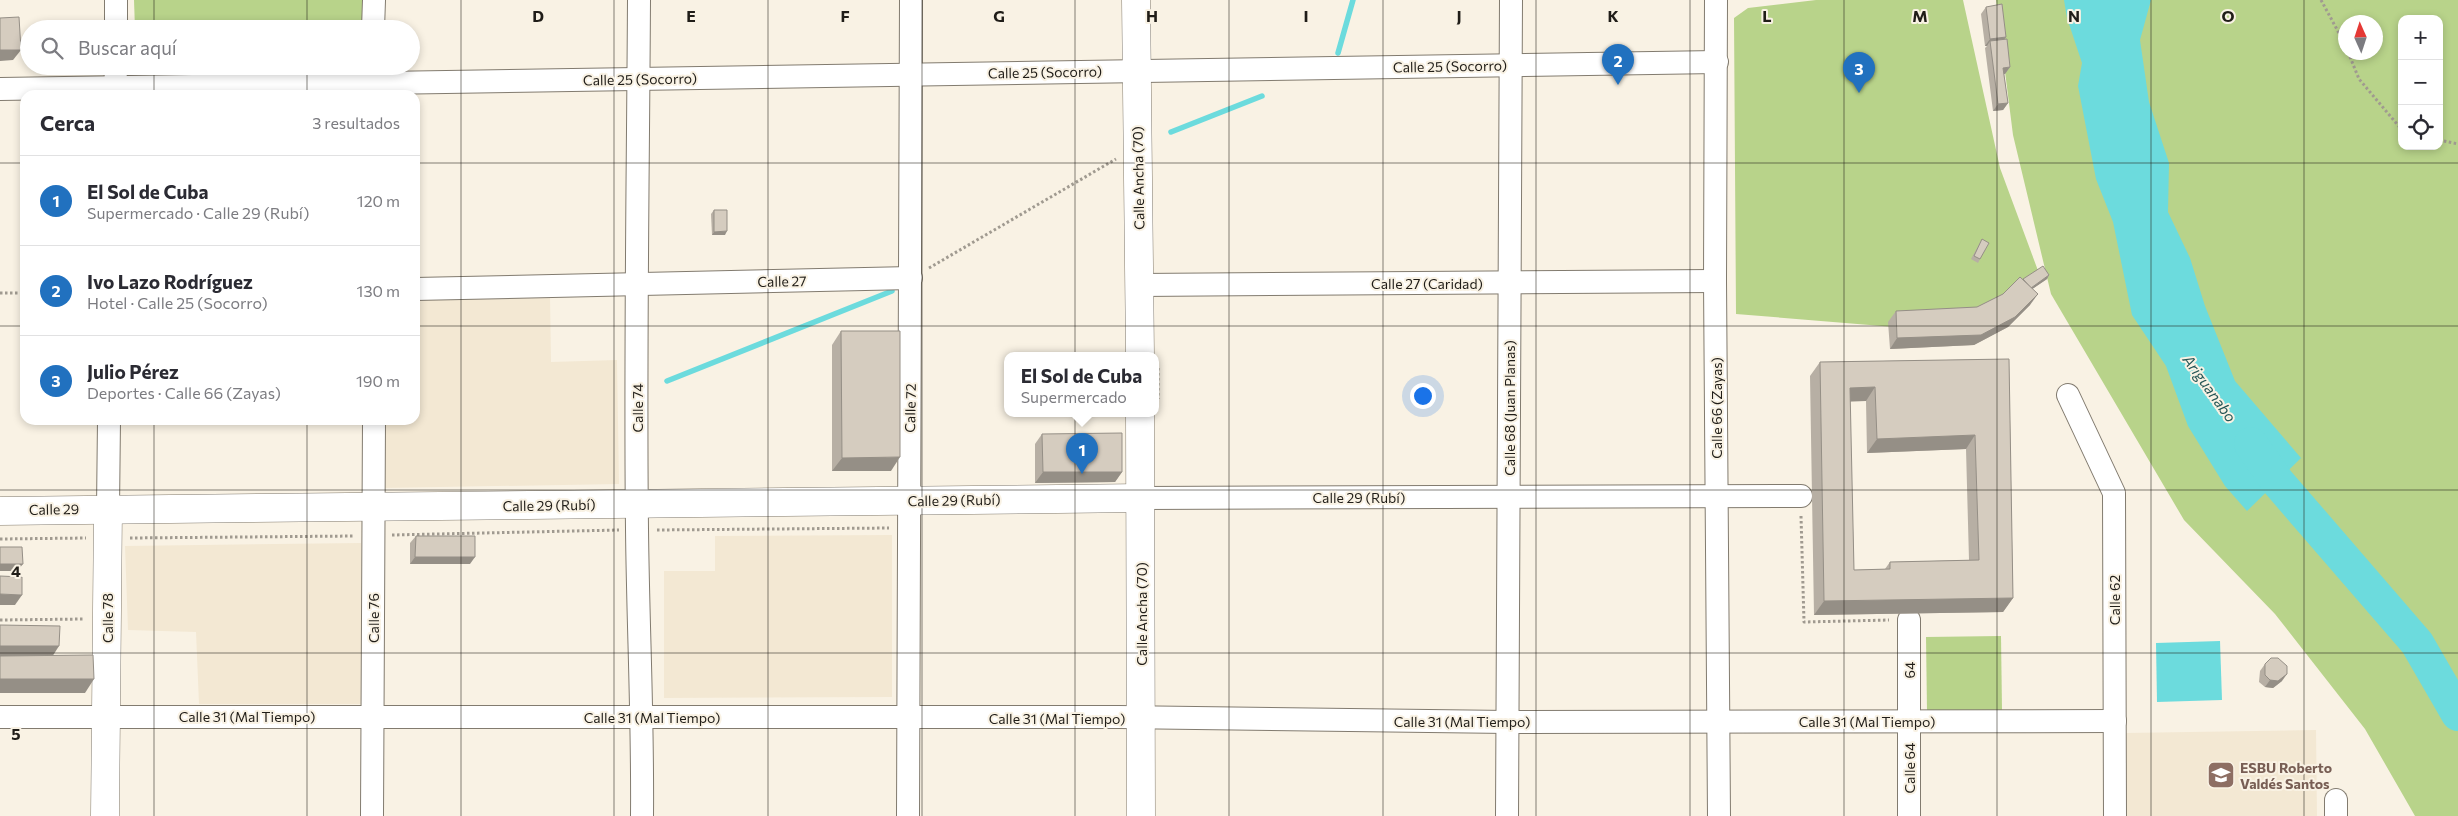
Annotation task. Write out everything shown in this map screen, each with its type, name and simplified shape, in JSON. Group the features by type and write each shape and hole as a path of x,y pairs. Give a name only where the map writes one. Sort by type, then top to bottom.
{"main road":[{"name":"Calle Ancha (70)","path":"1136,0 1140,352"},
{"name":"Calle Ancha (70)","path":"1140,417 1141,816"},
{"name":"Calle 29 (Rubí)","path":"108,508 374,507 637,517 909,501 1141,498"},
{"name":"Calle 29","path":"0,510 108,508"},
{"name":"Calle 78","path":"105,816 108,716 108,508"}],"street":[{"path":"116,0 116,20"},
{"path":"374,0 374,20"},
{"name":"Calle 74","path":"639,0 636,284 637,517 643,717 642,816"},
{"name":"Calle 72","path":"908,816 911,0"},
{"name":"Calle 68 (Juan Planas)","path":"1507,816 1511,0"},
{"name":"Calle 66 (Zayas)","path":"1716,0 1715,281 1719,816"},
{"name":"Calle 25 (Socorro)","path":"0,89 116,83 639,79 1716,62"},
{"name":"Calle 27","path":"420,289 911,278"},
{"name":"Calle 27 (Caridad)","path":"1139,285 1715,281"},
{"name":"Calle 62","path":"2068,395 2114,493 2115,816"},
{"name":"Calle 78","path":"108,508 110,425"},
{"name":"Calle 76","path":"372,816 374,425"},
{"name":"Calle 29 (Rubí)","path":"1141,498 1801,496"},
{"name":"64","path":"1909,620 1909,721"},
{"name":"Calle 31 (Mal Tiempo)","path":"0,717 1141,718 1508,722 2115,720"},
{"name":"Calle 64","path":"1909,721 1909,816"}],"path":[{"path":"2321,0 2338,31"},
{"path":"2351,60 2359,79 2398,125"},
{"path":"2443,141 2458,144"},
{"path":"911,278 1116,159"},
{"path":"0,294 20,293"},
{"path":"1801,496 1804,622 1909,620"},
{"path":"0,539 374,535 637,517 909,528"},
{"path":"0,620 107,619"}],"shaded area":[{"path":"550,296 551,362 617,360 619,484 383,488 381,425 420,425 420,299"},
{"path":"892,535 892,697 664,698 664,571 715,571 715,536"},
{"path":"361,543 362,704 199,704 196,632 128,630 125,546"},
{"name":"ESBU Roberto Valdés Santos","path":"2316,730 2317,816 2126,816 2125,733"}],"green space":[{"path":"134,0 363,0 363,20 135,20"},
{"path":"1816,0 1963,0 2000,168 2040,276 1978,322 1894,327 1736,314 1734,18 1748,8"},
{"path":"1996,0 2458,0 2458,816 2415,816 2365,729 2275,614 2184,520 2051,294 2013,135"},
{"path":"2001,636 2002,710 1927,711 1926,637"}],"water":[{"path":"2064,0 2151,0 2140,40 2149,102 2169,163 2168,212 2190,258 2205,306 2235,381 2301,458 2247,511 2225,486 2188,426 2166,366 2132,315 2113,222 2096,179 2078,86 2082,63 2067,18"},
{"path":"2220,641 2222,700 2157,702 2156,643"}],"building":[{"path":"2002,4 2006,37 1990,39 1986,7"},
{"path":"19,17 20,50 0,50 0,18"},
{"path":"2007,39 2010,67 2003,68 2008,103 1998,104 1990,41"},
{"path":"714,210 727,210 727,231 714,232"},
{"path":"1982,239 1989,243 1980,259 1974,256"},
{"path":"2043,266 2049,275 2031,288 2023,279"},
{"path":"2020,277 2038,294 2015,317 1981,335 1897,338 1896,311 1977,307 2003,294"},
{"path":"841,331 900,331 900,457 842,458"},
{"path":"2009,359 2013,598 1824,601 1820,362","holes":["1875,387 1877,439 1975,435 1979,560 1890,562 1890,569 1854,570 1850,388"]},
{"path":"1122,433 1122,472 1043,472 1042,434"},
{"path":"416,536 475,536 475,557 415,557"},
{"path":"0,547 22,547 23,564 0,564"},
{"path":"0,576 22,577 22,595 0,594"},
{"path":"0,625 60,626 59,646 0,646"},
{"path":"93,655 94,679 0,679 0,656"},
{"path":"2271,658 2278,658 2287,666 2287,674 2278,681 2270,680 2265,675 2265,664"}],"waterway":[{"path":"1338,53 1353,0"},
{"path":"1171,132 1262,96"},
{"path":"667,381 892,291"},
{"name":"Ariguanabo","path":"2251,444 2277,481 2417,643 2458,714"}],"place":[{"name":"Ivo Lazo Rodríguez","path":"1618,85"},
{"name":"Julio Pérez","path":"1859,93"},
{"name":"El Sol de Cuba","path":"1082,474"},
{"name":"ESBU Roberto Valdés Santos","path":"2221,775"}]}
